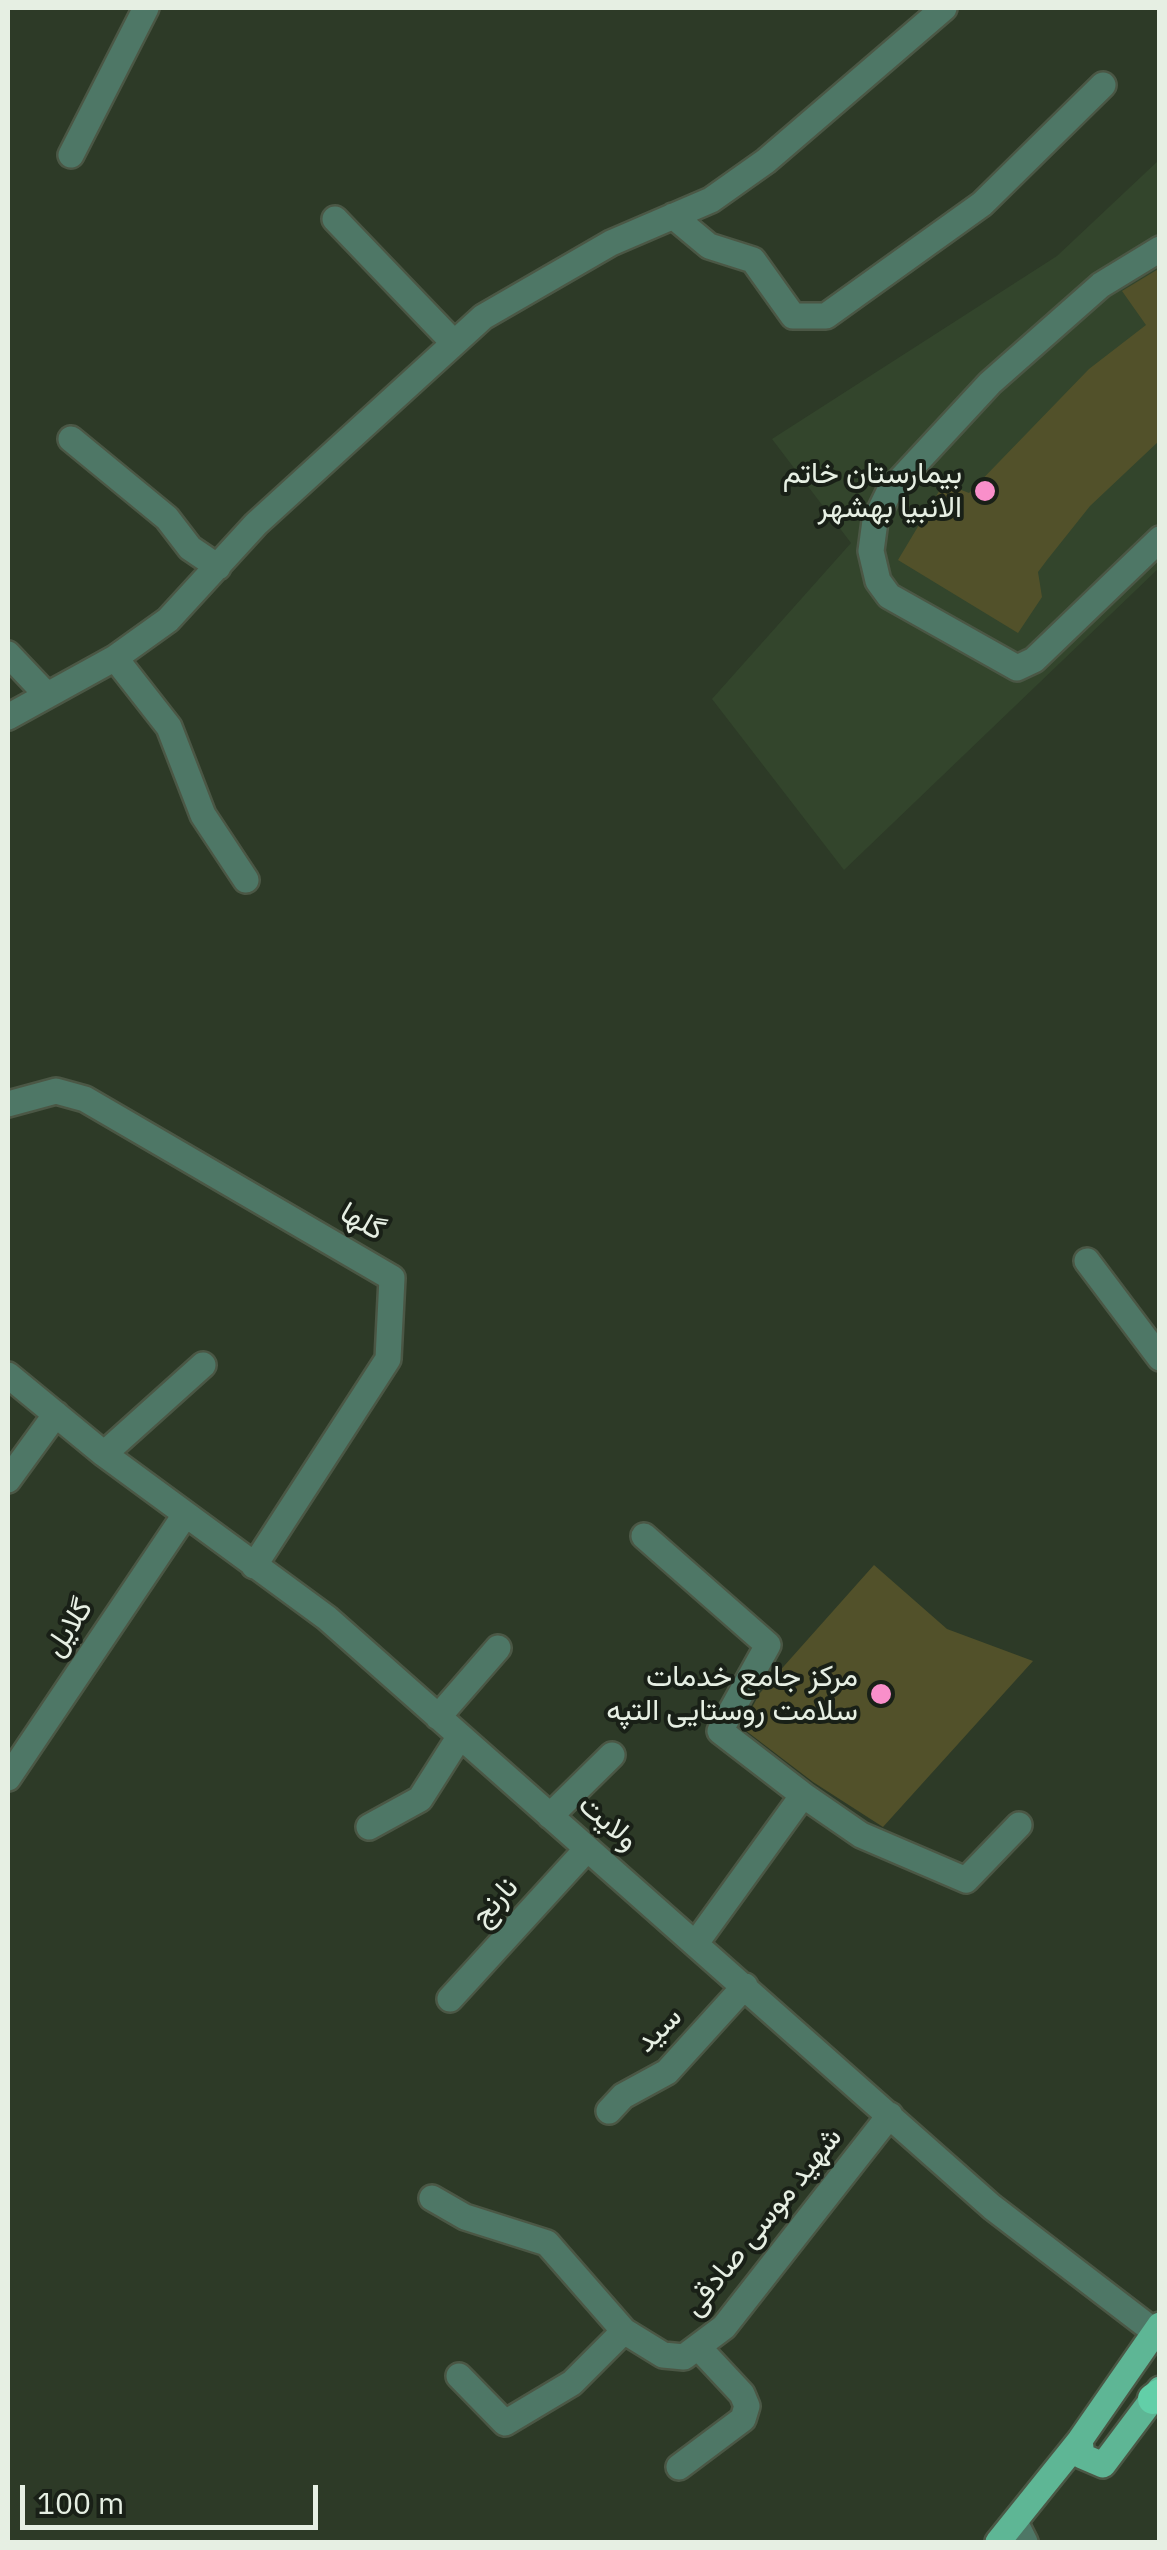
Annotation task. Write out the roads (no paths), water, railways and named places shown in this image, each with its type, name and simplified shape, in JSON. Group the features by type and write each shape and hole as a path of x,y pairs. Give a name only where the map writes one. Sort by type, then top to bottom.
{"main road":[{"path":"1013,2536 1157,2329"},
{"path":"1080,2440 1088,2462 1104,2465 1157,2394"}],"street":[{"path":"70,155 146,8"},
{"path":"8,717 114,658 168,620 256,524 483,317 611,243 711,200 766,161 944,8"},
{"path":"673,216 709,246 753,260 793,316 826,316 982,204 1103,84"},
{"path":"335,219 454,344"},
{"path":"1160,248 1101,285 990,382 889,492 875,521 870,551 878,580 889,596 1017,668 1034,660 1160,539"},
{"path":"71,438 167,518 190,548 218,567"},
{"path":"8,654 45,693"},
{"path":"114,658 169,727 203,816 246,880"},
{"name":"گلها","path":"8,1104 56,1090 85,1099 392,1278 388,1359 254,1566"},
{"path":"1087,1261 1160,1358"},
{"path":"104,1454 202,1365"},
{"name":"ولایت","path":"8,1374 104,1454 328,1618 992,2207 1157,2329"},
{"path":"8,1480 56,1414"},
{"name":"گلایل","path":"8,1778 185,1514"},
{"path":"644,1536 768,1645 720,1731 861,1834 966,1880 1018,1825"},
{"path":"438,1717 498,1648"},
{"path":"370,1827 420,1799 460,1736"},
{"path":"550,1816 612,1755"},
{"path":"696,1943 803,1794"},
{"name":"نارنج","path":"450,1999 587,1849"},
{"name":"سید","path":"609,2111 623,2096 667,2072 745,1986"},
{"name":"شهید موسی صادقی","path":"432,2198 465,2217 547,2243 624,2331 663,2355 684,2357 724,2328 890,2115"},
{"path":"460,2376 505,2422 572,2383 624,2331"},
{"path":"679,2466 743,2419 746,2406 742,2394 700,2349"}],"place":[{"name":"بیمارستان خاتم الانبیا بهشهر","path":"985,491"},
{"name":"مرکز جامع خدمات سلامت روستایی التپه","path":"881,1694"}]}
